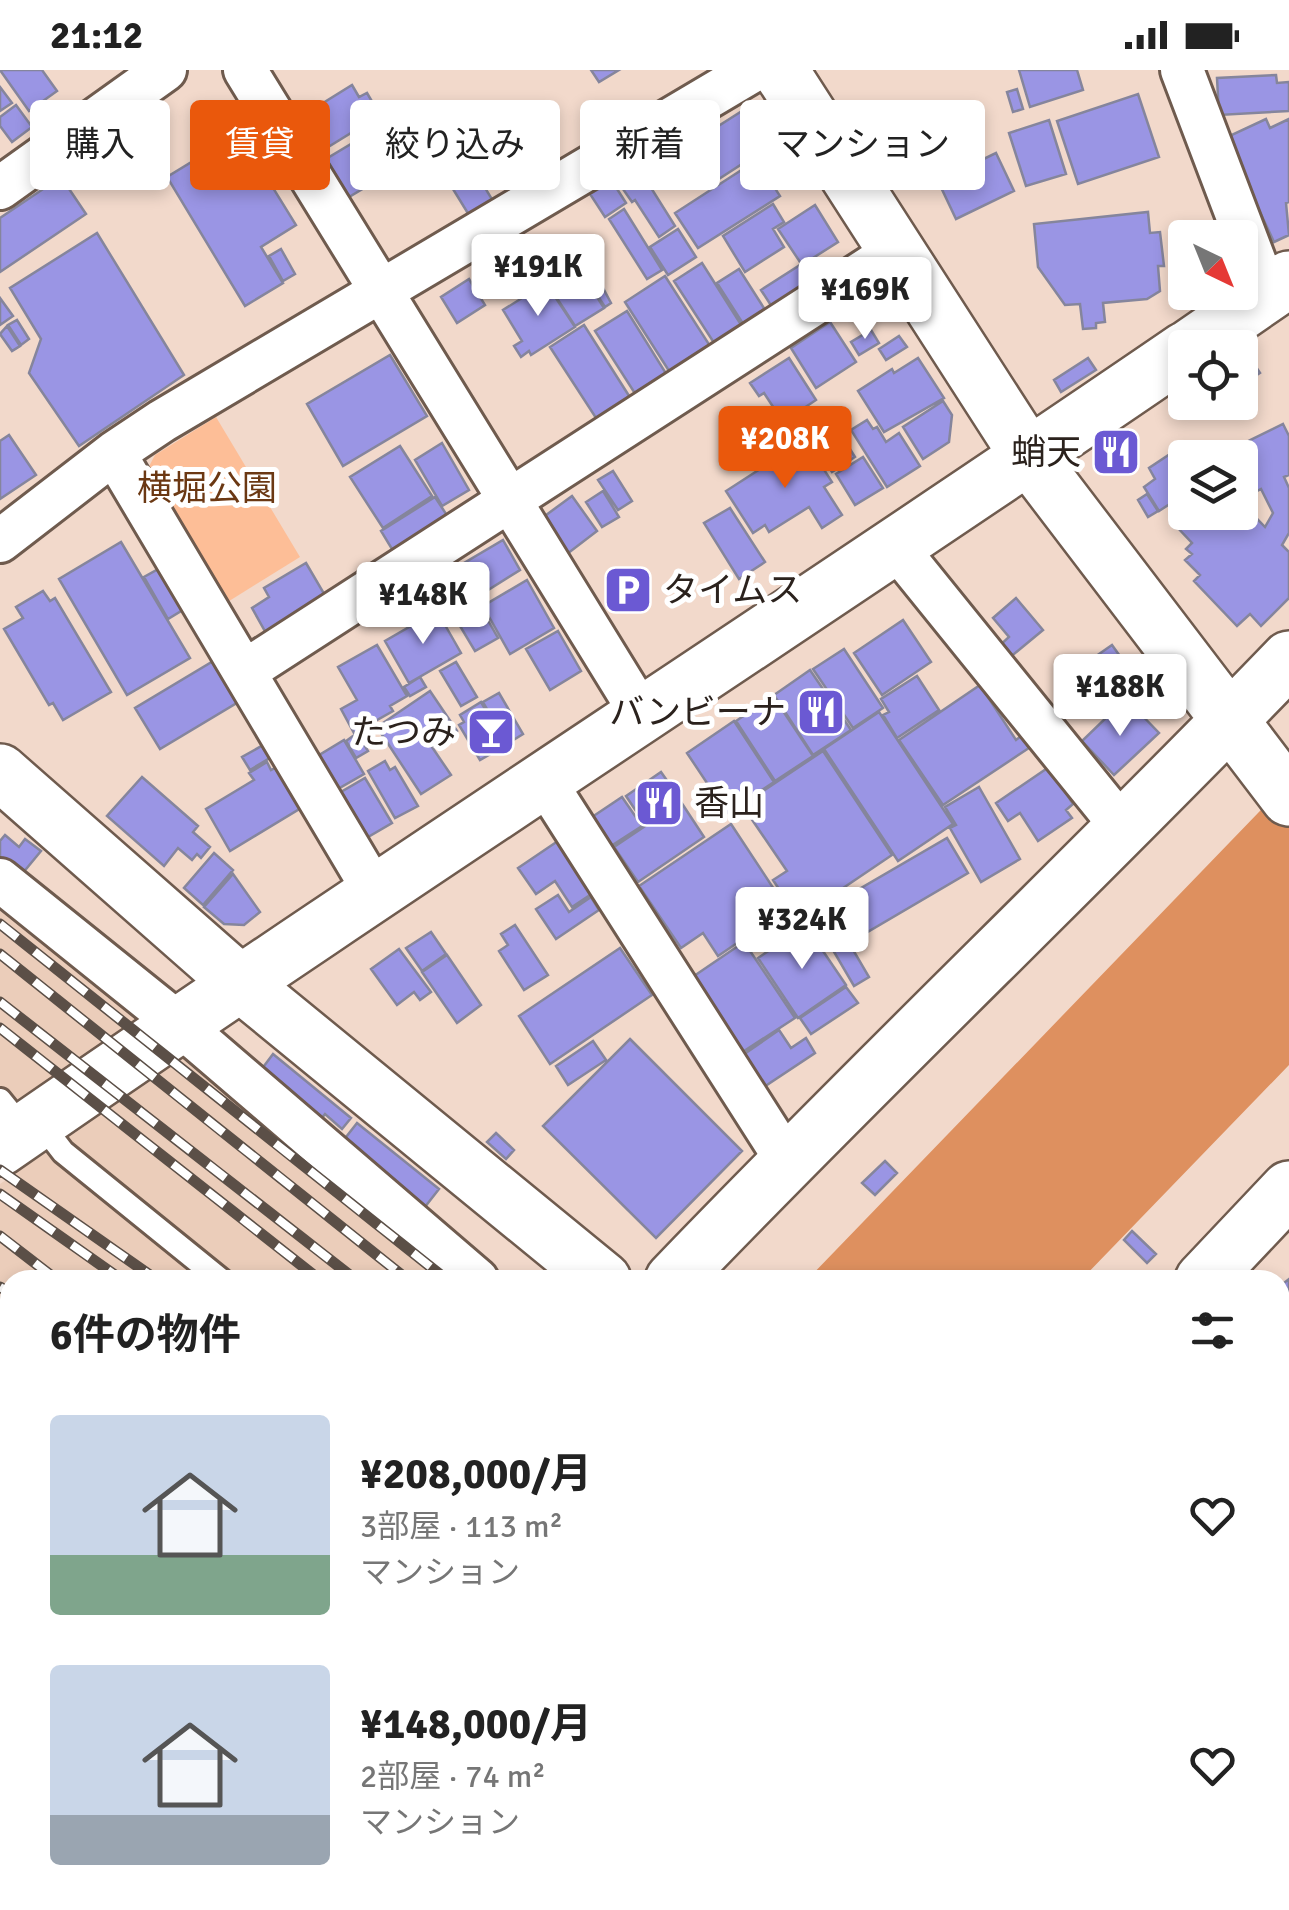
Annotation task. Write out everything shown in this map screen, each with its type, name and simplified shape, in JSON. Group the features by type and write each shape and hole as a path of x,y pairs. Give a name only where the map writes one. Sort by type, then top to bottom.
{"street":[{"path":"0,188 165,70"},
{"path":"245,70 642,715"},
{"path":"0,542 114,453 162,421 754,70"},
{"path":"780,70 1029,457 1281,788"},
{"path":"1182,70 1278,287 1215,330"},
{"path":"245,671 896,251"},
{"path":"16,1125 179,1024 376,894 1168,362"},
{"path":"114,453 376,894"},
{"path":"895,546 1124,828"},
{"path":"683,1270 1289,659"},
{"path":"0,772 240,983 591,1270"},
{"path":"545,782 787,1161"},
{"path":"0,880 179,1024 466,1270"},
{"path":"1216,1270 1289,1189"}],"lane":[{"path":"16,1125 63,1152 209,1270"}],"shaded area":[{"path":"1289,781 1289,1065 1091,1270 817,1270"},
{"path":"0,890 150,1014 0,1116"},
{"path":"188,1055 450,1270 0,1270 0,1184"}],"green space":[{"name":"横堀公園","path":"216,417 300,557 226,603 145,474 155,455"}],"building":[{"path":"0,70 42,70 57,91 44,100 30,100 29,111"},
{"path":"591,70 619,70 599,82"},
{"path":"1019,70 1077,70 1083,90 1030,107"},
{"path":"1276,75 1277,83 1289,82 1289,111 1219,115 1217,78"},
{"path":"352,85 359,97 367,93 371,100 350,100 350,134 330,146 330,100"},
{"path":"0,87 12,103 0,111"},
{"path":"1017,89 1023,109 1013,112 1007,92"},
{"path":"1138,94 1159,157 1078,184 1057,121"},
{"path":"16,105 30,128 12,142 0,126 0,117"},
{"path":"740,112 740,165 720,178 720,125"},
{"path":"1266,119 1270,128 1289,119 1289,235 1274,242 1225,138"},
{"path":"1049,120 1066,174 1026,186 1009,133"},
{"path":"350,145 350,190 361,190 349,197 330,166 330,157"},
{"path":"996,153 1014,191 956,219 942,190 985,190 985,158"},
{"path":"190,163 190,190 274,190 296,225 261,247 283,283 245,306 170,182 170,175"},
{"path":"740,171 740,190 776,190 780,196 698,248 675,213 711,190 720,190 720,184"},
{"path":"42,190 70,190 86,214 0,272 0,218"},
{"path":"454,190 486,190 493,201 469,215"},
{"path":"618,190 626,203 605,217 590,194"},
{"path":"624,190 652,190 675,226 659,237 635,200 632,202"},
{"path":"773,204 784,222 773,229 784,247 745,272 723,236"},
{"path":"815,205 838,242 802,265 778,229"},
{"path":"624,209 662,270 647,279 609,219"},
{"path":"1148,212 1150,233 1160,232 1164,266 1158,266 1160,291 1147,299 1103,303 1105,322 1083,329 1080,304 1065,305 1038,267 1034,224"},
{"path":"678,229 696,257 668,275 650,247"},
{"path":"97,233 184,375 79,446 29,373 41,339 10,288"},
{"path":"281,249 295,274 283,281 269,256"},
{"path":"585,254 611,303 605,307 575,261"},
{"path":"702,263 745,331 718,349 674,281"},
{"path":"576,264 604,308 575,326 547,283"},
{"path":"800,265 813,285 774,310 761,290"},
{"path":"739,269 769,316 747,330 717,283"},
{"path":"540,274 575,327 531,355 529,351 521,357 514,346 522,341 503,310 538,288 532,279"},
{"path":"665,276 712,349 671,374 625,302"},
{"path":"469,279 485,305 457,323 441,297"},
{"path":"0,298 13,316 0,325"},
{"path":"627,311 667,375 636,395 595,331"},
{"path":"17,320 29,339 21,345 8,325"},
{"path":"830,322 856,362 816,388 791,348"},
{"path":"584,325 631,399 598,421 550,347"},
{"path":"7,326 20,346 12,351 0,334"},
{"path":"871,330 879,343 859,355 851,342"},
{"path":"899,336 907,347 886,360 879,349"},
{"path":"390,355 427,416 343,466 307,404"},
{"path":"789,358 816,400 783,422 764,393 759,396 750,383"},
{"path":"918,358 944,398 884,432 858,391"},
{"path":"1088,358 1096,370 1061,392 1054,380"},
{"path":"943,401 952,415 949,442 923,459 903,427"},
{"path":"867,420 886,442 899,433 920,466 887,487 851,430"},
{"path":"834,424 855,457 832,472 811,438"},
{"path":"1283,424 1289,436 1289,475 1284,477 1289,488 1289,533 1282,545 1289,552 1289,598 1261,626 1250,614 1237,626 1194,581 1200,575 1185,560 1192,554 1186,549 1192,543 1180,530 1258,530 1258,520 1265,527 1273,513 1261,489 1258,491 1258,440 1250,440"},
{"path":"9,435 36,475 0,499 0,441"},
{"path":"1118,439 1130,458 1116,468 1104,448"},
{"path":"805,440 832,482 824,487 842,515 822,528 809,507 769,532 765,525 753,533 726,491"},
{"path":"442,443 469,490 442,506 415,460"},
{"path":"400,446 432,496 383,528 350,477"},
{"path":"1168,455 1168,505 1159,511 1144,487 1155,479 1149,468"},
{"path":"863,457 883,488 855,505 836,474"},
{"path":"613,471 632,501 618,510 598,480"},
{"path":"603,491 619,517 602,527 586,502"},
{"path":"1147,494 1158,511 1148,517 1138,500"},
{"path":"572,496 597,531 567,554 542,518"},
{"path":"435,497 450,520 395,554 381,531"},
{"path":"730,508 765,562 739,579 704,523"},
{"path":"503,540 520,570 477,597 459,566"},
{"path":"121,542 190,658 127,695 59,579"},
{"path":"306,563 326,597 266,633 252,608 269,597 264,588"},
{"path":"162,567 186,608 168,619 144,577"},
{"path":"527,580 554,628 510,654 483,606"},
{"path":"466,582 498,638 475,651 442,596"},
{"path":"412,583 420,595 396,609 389,597"},
{"path":"43,591 50,601 55,598 111,692 63,720 53,703 49,705 4,629 23,618 16,607"},
{"path":"1016,598 1043,630 1008,659 998,647 1009,637 993,618"},
{"path":"437,611 461,653 409,683 385,641"},
{"path":"903,620 931,662 882,695 854,653"},
{"path":"558,631 581,671 550,690 526,649"},
{"path":"377,645 407,696 390,706 393,711 354,733 341,709 357,700 338,667"},
{"path":"1112,645 1122,659 1089,682 1079,668"},
{"path":"844,649 883,708 853,728 813,669"},
{"path":"215,660 240,701 160,749 135,708"},
{"path":"456,662 477,697 461,706 440,671"},
{"path":"810,670 851,730 813,755 774,695"},
{"path":"1109,673 1120,688 1102,700 1092,685"},
{"path":"917,676 939,710 897,738 883,715 889,712 881,699"},
{"path":"420,677 426,687 410,696 404,687"},
{"path":"1142,677 1150,690 1120,711 1111,698"},
{"path":"980,685 1016,740 1021,736 1029,748 943,805 899,740"},
{"path":"430,691 457,731 432,747 451,775 421,794 377,727"},
{"path":"499,693 523,734 507,744 483,702"},
{"path":"773,696 813,756 775,781 736,721"},
{"path":"481,702 506,745 480,760 459,725 464,722 460,715"},
{"path":"1133,706 1159,733 1114,775 1082,741 1110,714 1117,721"},
{"path":"879,712 953,824 898,861 824,749"},
{"path":"734,721 774,782 727,813 687,753"},
{"path":"357,733 368,751 356,758 346,741"},
{"path":"344,740 364,774 336,790 316,757"},
{"path":"265,744 273,756 250,770 242,757"},
{"path":"823,751 892,855 812,909 808,904 795,913 773,880 787,871 742,805"},
{"path":"385,761 390,770 395,767 418,806 395,818 368,771"},
{"path":"267,762 271,770 277,767 301,808 230,851 206,809 254,780 249,773"},
{"path":"1049,767 1073,804 1066,810 1072,818 1038,841 1020,813 1008,821 996,803"},
{"path":"661,772 680,799 644,823 626,796"},
{"path":"142,777 198,826 193,832 210,847 201,858 197,854 192,860 178,848 164,866 107,816"},
{"path":"365,778 392,823 368,837 341,792"},
{"path":"979,787 1020,859 981,882 950,828 956,825 945,807"},
{"path":"622,797 642,826 611,846 592,817"},
{"path":"681,802 704,837 638,882 614,847"},
{"path":"731,824 787,909 718,956 703,933 681,948 639,886"},
{"path":"5,835 19,847 25,839 41,851 17,880 0,867 0,841"},
{"path":"947,838 968,873 849,943 869,977 854,986 813,916"},
{"path":"558,841 593,893 572,907 555,881 536,894 518,868"},
{"path":"214,853 233,870 203,905 184,888"},
{"path":"233,874 260,912 244,925 224,924 204,907"},
{"path":"558,895 569,912 591,897 599,910 556,939 536,909"},
{"path":"515,925 548,975 524,990 499,951 508,945 501,934"},
{"path":"806,926 846,985 798,1018 758,958"},
{"path":"431,932 446,954 422,971 406,948"},
{"path":"744,942 795,1018 741,1053 691,978"},
{"path":"620,948 652,995 550,1064 519,1016"},
{"path":"399,949 431,992 420,1000 414,992 397,1005 371,969"},
{"path":"447,955 481,1005 457,1023 422,972"},
{"path":"846,987 858,1003 811,1034 800,1018"},
{"path":"779,1030 791,1048 806,1038 815,1053 761,1089 740,1057"},
{"path":"630,1039 742,1151 656,1238 543,1126"},
{"path":"593,1041 606,1060 568,1085 556,1066"},
{"path":"273,1054 351,1118 342,1129 325,1114 318,1123 258,1074"},
{"path":"357,1123 439,1189 421,1212 339,1146"},
{"path":"496,1133 514,1150 506,1159 487,1142"},
{"path":"885,1161 897,1173 875,1195 862,1183"},
{"path":"1132,1231 1156,1254 1147,1263 1124,1240"}],"railway":[{"path":"0,924 434,1270"},
{"path":"0,954 395,1270"},
{"path":"0,1002 343,1270"},
{"path":"0,1028 307,1270"},
{"path":"0,1170 143,1270"},
{"path":"0,1194 108,1270"},
{"path":"0,1236 44,1270"}],"place":[{"name":"蛸天","path":"1116,452"},
{"name":"タイムス","path":"628,590"},
{"name":"バンビーナ","path":"821,712"},
{"name":"たつみ","path":"491,732"},
{"name":"香山","path":"659,803"}]}
